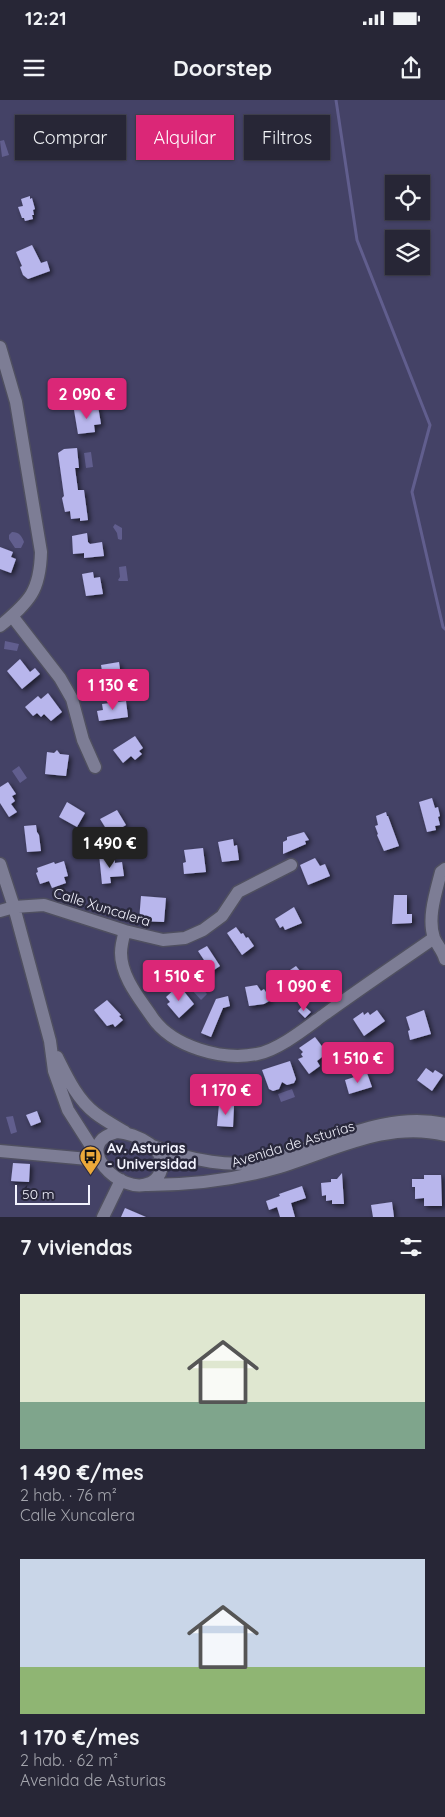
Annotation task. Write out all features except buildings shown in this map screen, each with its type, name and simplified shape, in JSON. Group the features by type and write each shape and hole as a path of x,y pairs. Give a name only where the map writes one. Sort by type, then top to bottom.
{"street":[{"path":"0,347 16,402 41,552 40,574 32,595 0,626"},
{"path":"12,616 60,678 72,698 83,740 94,767"},
{"path":"0,864 14,907 50,1041 54,1071 68,1110 108,1171 120,1180 136,1185 148,1185 158,1177 162,1169 162,1161 158,1153 150,1145 94,1112 79,1096 68,1080 50,1041"},
{"name":"Calle Xuncalera","path":"0,911 14,907 44,904 125,931 163,940 185,938 203,930 222,916 238,892 291,865"},
{"path":"445,869 441,872 431,911 434,938 445,959"},
{"path":"125,931 121,953 123,967 132,987 155,1022 179,1041 205,1052 233,1057 259,1054 286,1041 434,938"},
{"name":"Avenida de Asturias","path":"150,1145 209,1162 246,1163 273,1159 366,1128 398,1122 437,1122 445,1124"},
{"name":"Avenida de Asturias","path":"148,1185 178,1185 231,1179 276,1168 369,1137 401,1131 445,1135"},
{"path":"99,1159 97,1151 102,1139 111,1133 125,1132"},
{"path":"0,1151 99,1159"},
{"path":"103,1217 120,1180"}],"shaded area":[{"path":"0,100 445,100 445,1217 0,1217"},
{"path":"4,140 9,155 2,157 0,141"},
{"path":"91,452 93,467 86,468 84,453"},
{"path":"115,524 122,528 121,540 118,539 113,527"},
{"path":"12,532 22,538 24,542 21,548 15,548 9,539 9,535"},
{"path":"126,566 128,581 119,581 119,567"},
{"path":"5,641 19,644 17,651 4,649"},
{"path":"19,766 27,778 20,783 12,771"},
{"path":"198,983 207,994 201,1000 191,989 192,984"},
{"path":"292,1089 295,1097 281,1102 278,1094"},
{"path":"13,1116 17,1132 11,1134 6,1117"}],"waterway":[{"path":"336,100 357,240 430,425 412,492 445,629"}],"place":[{"name":"Av. Asturias - Universidad","path":"91,1175"}]}
